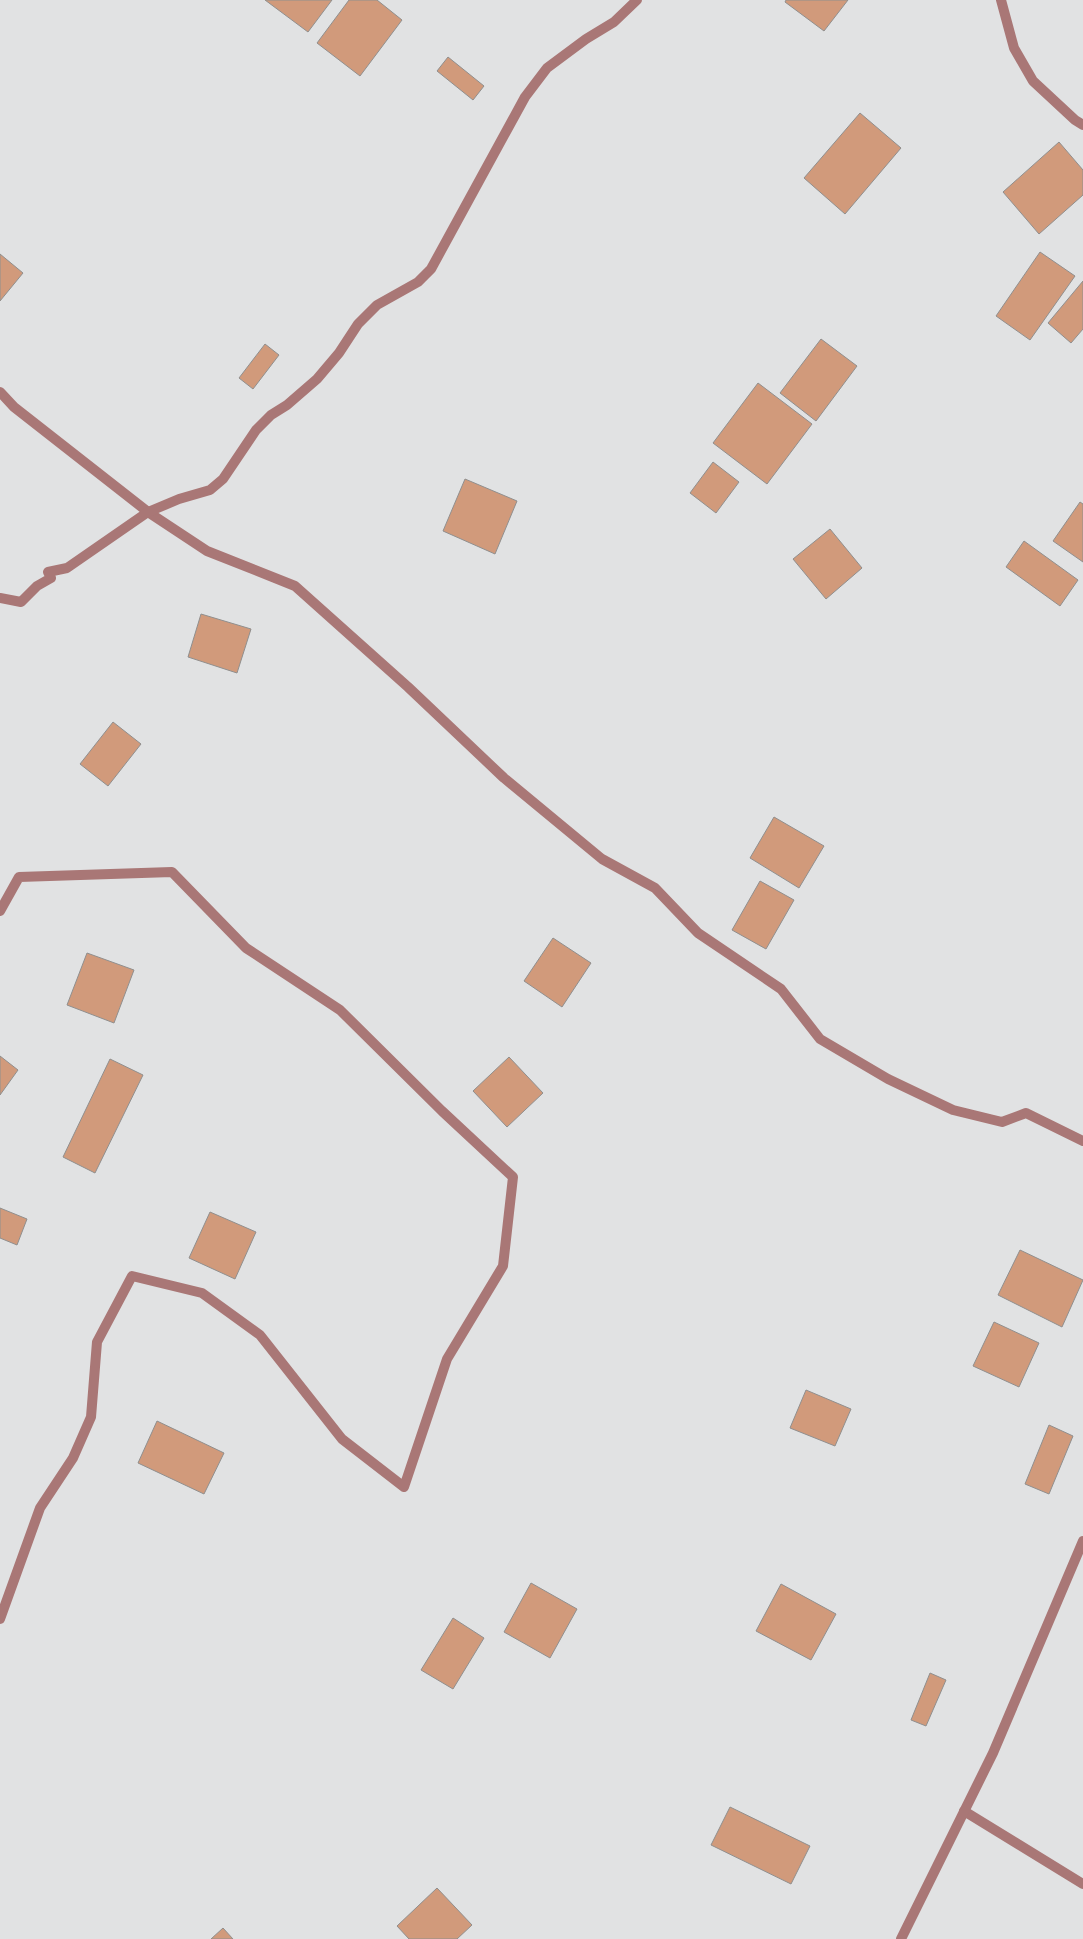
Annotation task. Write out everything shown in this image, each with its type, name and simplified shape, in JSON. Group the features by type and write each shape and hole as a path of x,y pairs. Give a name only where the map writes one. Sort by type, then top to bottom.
{"street":[{"path":"0,598 21,602 37,586 51,578 48,572 67,568 148,512 179,499 210,490 223,479 256,430 271,415 287,405 317,379 339,353 358,324 377,305 418,282 430,269 525,97 547,68 586,39 614,22 637,0"},
{"path":"1001,0 1014,48 1033,81 1075,120 1083,125"},
{"path":"0,392 14,406 148,512 207,551 295,586 408,687 511,784 602,859 655,888 698,933 781,989 820,1039 888,1079 953,1110 1002,1122 1026,1113 1083,1141"},
{"path":"0,911 19,877 172,872 246,948 340,1010 442,1111 513,1176 503,1266 447,1359 404,1487 342,1439 260,1336 202,1293 132,1276 97,1342 91,1417 73,1458 40,1508 0,1619"},
{"path":"901,1939 993,1753 1083,1541"},
{"path":"964,1811 1083,1884"}],"building":[{"path":"265,0 332,0 308,32"},
{"path":"349,0 377,0 402,20 360,76 317,43"},
{"path":"786,0 848,0 824,31 785,2"},
{"path":"448,57 484,86 473,100 437,71"},
{"path":"860,113 901,148 845,214 804,178"},
{"path":"1059,142 1083,170 1083,195 1039,234 1003,192"},
{"path":"1040,252 1075,276 1030,340 996,316"},
{"path":"0,254 23,273 0,301"},
{"path":"1083,281 1083,329 1071,343 1048,323"},
{"path":"821,339 857,366 816,421 780,393"},
{"path":"265,344 279,355 253,389 239,378"},
{"path":"758,383 812,424 767,484 713,443"},
{"path":"713,462 739,482 716,513 690,493"},
{"path":"465,479 517,501 495,554 443,531"},
{"path":"1080,502 1083,504 1083,562 1053,541"},
{"path":"830,529 862,568 826,599 793,559"},
{"path":"1024,541 1078,580 1060,606 1006,567"},
{"path":"201,614 251,629 237,673 188,657"},
{"path":"113,722 141,744 108,786 80,764"},
{"path":"774,817 824,846 799,888 750,858"},
{"path":"760,881 794,900 766,949 732,930"},
{"path":"553,938 591,963 562,1007 524,981"},
{"path":"87,953 134,970 114,1023 67,1005"},
{"path":"0,1056 18,1070 0,1095"},
{"path":"509,1057 543,1093 507,1127 473,1091"},
{"path":"110,1059 143,1075 95,1173 63,1157"},
{"path":"0,1208 27,1219 17,1245 0,1238"},
{"path":"210,1212 256,1232 235,1279 189,1258"},
{"path":"1020,1250 1083,1280 1062,1327 998,1295"},
{"path":"994,1322 1039,1343 1019,1387 973,1366"},
{"path":"806,1390 851,1409 835,1446 790,1428"},
{"path":"157,1421 224,1453 204,1494 138,1463"},
{"path":"1049,1425 1073,1436 1049,1494 1025,1484"},
{"path":"531,1583 577,1609 550,1658 504,1632"},
{"path":"781,1584 836,1614 811,1660 756,1631"},
{"path":"453,1618 484,1638 453,1689 421,1670"},
{"path":"930,1673 946,1680 926,1726 911,1720"},
{"path":"730,1807 810,1846 791,1884 711,1845"},
{"path":"437,1888 472,1925 457,1939 409,1939 397,1926"},
{"path":"223,1928 233,1939 211,1939"}]}
